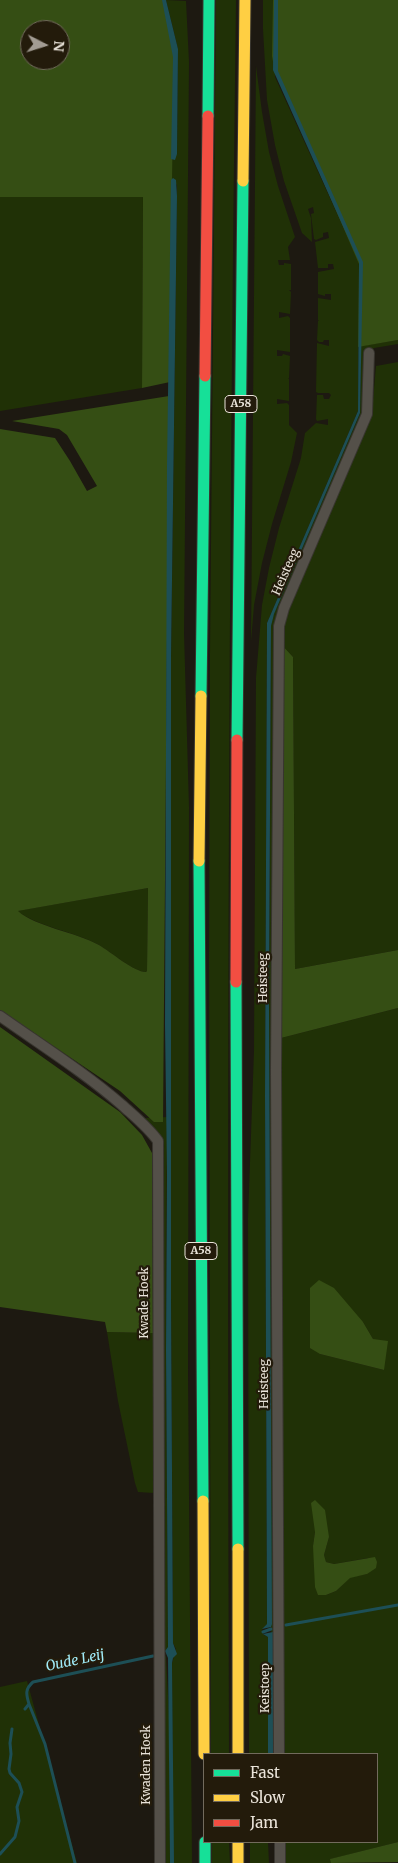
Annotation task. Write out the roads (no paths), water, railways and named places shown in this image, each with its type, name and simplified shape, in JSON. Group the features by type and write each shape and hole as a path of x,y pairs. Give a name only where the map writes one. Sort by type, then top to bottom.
{"highway":[{"name":"A58","path":"204,1753 199,881 209,0"},
{"name":"A58","path":"238,1753 236,809 245,0"},
{"path":"205,1843 205,1863"},
{"path":"238,1843 238,1863"}],"street":[{"name":"Heisteeg","path":"278,1622 276,1059 279,626 284,608 367,414 369,353"},
{"name":"Kwade Hoek","path":"0,1016 95,1083 134,1116 158,1141 159,1667"},
{"name":"Keistoep","path":"278,1622 279,1753"},
{"name":"Kwaden Hoek","path":"159,1667 160,1863"},
{"path":"280,1843 280,1863"}],"water":[{"path":"162,0 166,0 178,49 177,154 175,160 171,159 173,57"},
{"path":"274,0 278,0 278,71 363,262 360,413 274,614 271,626 269,1001 272,1624 271,1627 262,1629 267,1624 265,1096 267,623 358,411 359,262 273,70"},
{"path":"173,178 176,180 177,196 171,657 171,1298 173,1643 177,1654 173,1658 172,1663 174,1863 170,1863 168,1658 165,1651 168,1647 165,1024 167,465 171,180"},
{"path":"273,1632 273,1753 268,1753 268,1637 263,1634"}],"waterway":[{"name":"Oude Leij","path":"286,1625 398,1605"},
{"name":"Oude Leij","path":"263,1632 271,1629"},
{"name":"Oude Leij","path":"25,1709 29,1704 27,1689 33,1682 153,1656"},
{"path":"29,1704 45,1744 75,1863"},
{"name":"Oude Leij","path":"0,1854 15,1837 19,1821 17,1807 22,1792 19,1783 10,1773 9,1769 12,1729"}]}
